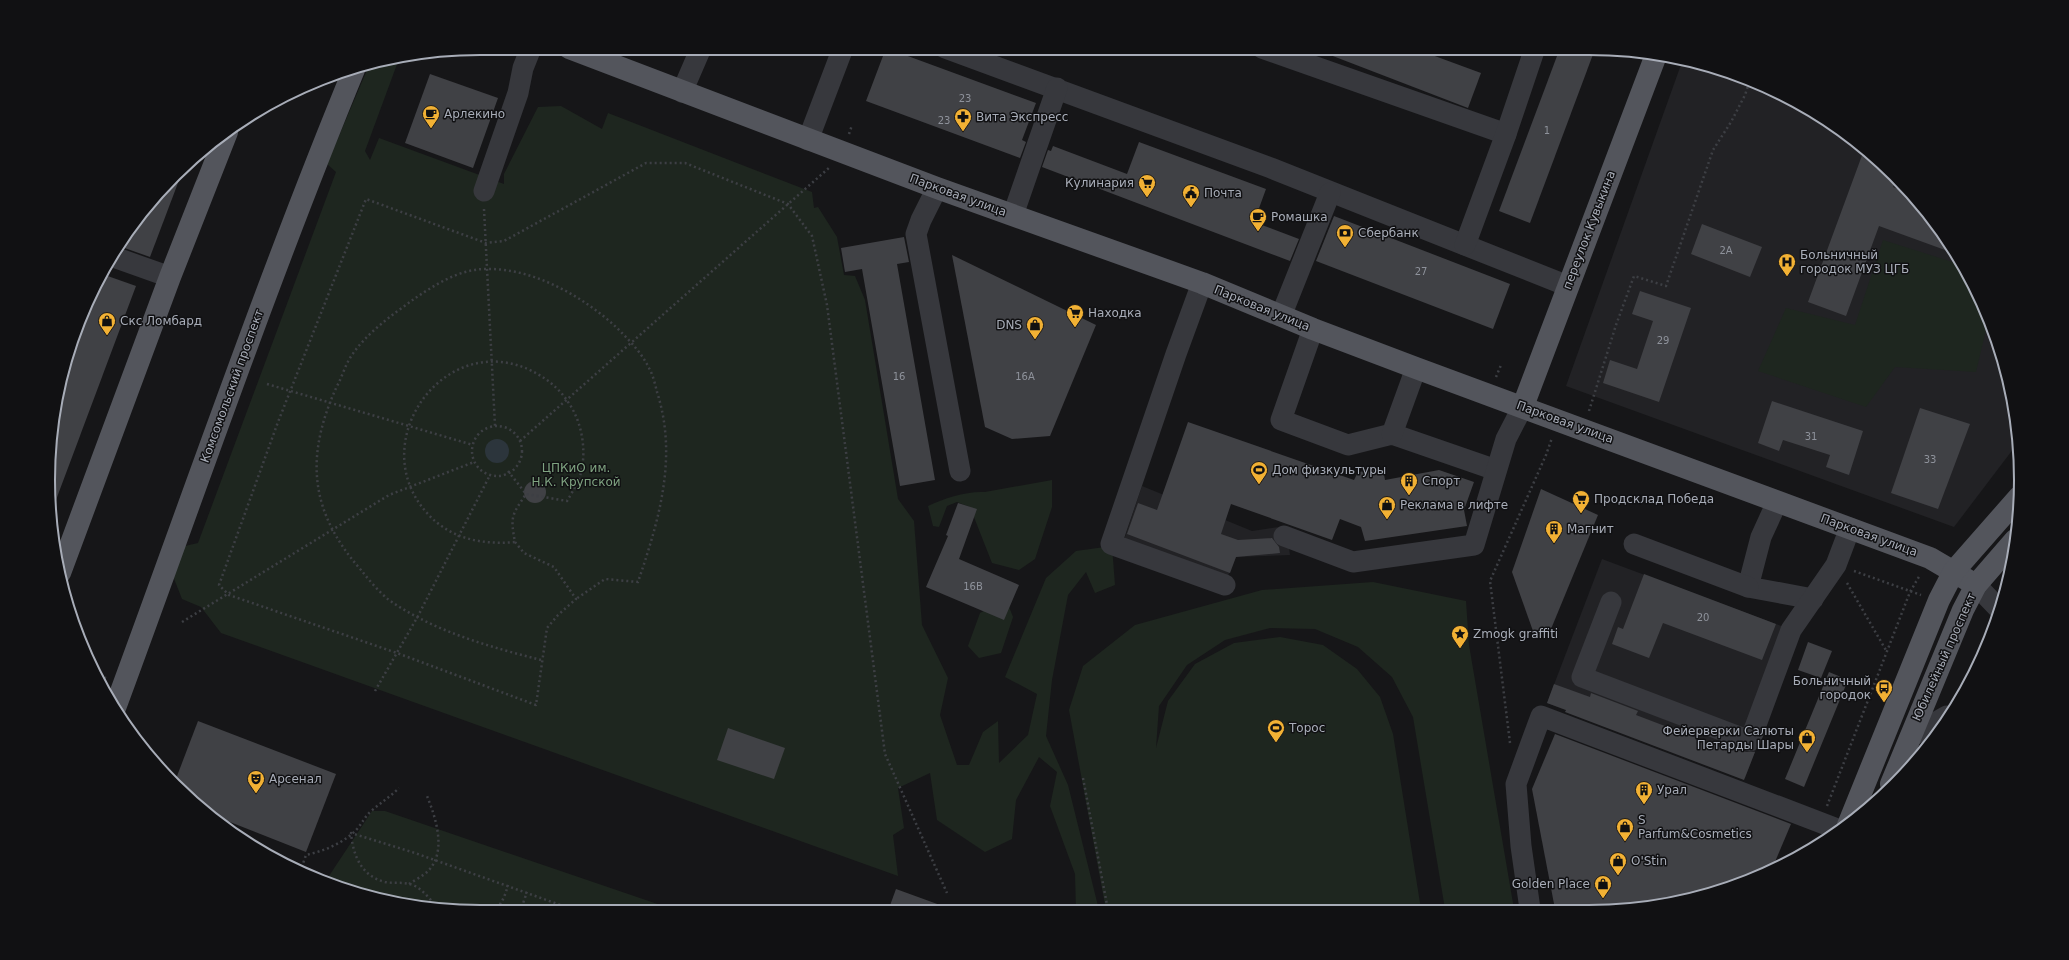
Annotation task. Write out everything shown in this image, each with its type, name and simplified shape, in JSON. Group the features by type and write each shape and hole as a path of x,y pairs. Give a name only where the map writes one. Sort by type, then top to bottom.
{"main road":[{"name":"Парковая улица","path":"587,55 937,188 1202,283 1313,329 1416,368 1523,406 1930,558 1976,585"},
{"name":"переулок Кувыкина","path":"1523,406 1654,60"},
{"name":"Комсомольский проспект","path":"117,700 314,166 353,75"},
{"path":"63,564 170,277 223,141"},
{"name":"Юбилейный проспект","path":"1853,813 1939,600 1954,571 2013,504"},
{"name":"Юбилейный проспект","path":"1892,778 1963,610 1976,585 2008,548"}],"street":[{"path":"484,192 518,93 523,68 528,55"},
{"path":"682,92 698,55"},
{"path":"808,140 840,55"},
{"path":"964,55 1271,168 1330,193 1568,286"},
{"path":"1282,55 1506,134"},
{"path":"1465,245 1506,134 1533,55"},
{"path":"1013,215 1056,88"},
{"path":"937,188 921,220 916,234 960,471"},
{"path":"1281,316 1330,193"},
{"path":"118,258 170,277"},
{"path":"1202,283 1111,544 1225,585"},
{"path":"1313,329 1281,420 1348,445 1392,434 1496,470"},
{"path":"1392,434 1416,368"},
{"path":"1284,536 1353,562 1474,545 1506,439 1523,406"},
{"path":"1748,587 1762,536 1777,502"},
{"path":"1611,602 1582,677 1750,740 1791,630 1836,565 1850,528"},
{"path":"1634,544 1748,587 1813,599"},
{"path":"1976,585 1995,605"},
{"path":"1529,905 1521,846 1516,784 1541,716 1831,826"},
{"path":"1910,736 1939,720"}],"path":[{"path":"1589,411 1616,325 1634,276 1666,286 1712,150 1730,122 1745,95 1748,86"},
{"path":"520,440 833,165 841,152 852,125"},
{"path":"541,660 468,638 418,616 388,599 345,552 332,531 320,501 316,483 318,442 329,403 351,357 384,320 436,284 460,274 488,268 515,272 551,283 608,319 631,342 650,369 662,405 668,444 663,493 650,545 638,582 606,579 576,599 558,615 547,628 541,660 536,705 397,653 229,595 220,585 289,392 366,199 486,243 504,241 646,163 685,163 788,204 812,236 827,305 885,754 947,893"},
{"path":"484,192 496,426"},
{"path":"508,471 526,494 567,501 578,481 582,468 583,445 579,424 567,399 555,386 539,375 520,365 492,361 475,364 460,369 442,379 430,390 417,407 409,425 404,442 403,457 410,487 419,504 433,519 458,537 478,542 515,542"},
{"path":"267,384 289,392 409,425 472,445"},
{"path":"496,426 510,430 520,440 522,448 520,462 503,476 490,475 478,468 474,462 472,445 481,432 496,426"},
{"path":"1511,744 1490,581 1546,455"},
{"path":"182,622 229,595 389,495 474,462"},
{"path":"375,691 418,616 490,475"},
{"path":"526,494 515,510 511,523 515,542 524,553 554,567 576,599"},
{"path":"1831,826 1887,652 1910,592 1930,558"},
{"path":"1836,565 1910,592 1939,600"},
{"path":"1836,565 1887,652"},
{"path":"1083,778 1107,905"},
{"path":"302,866 306,855 327,849 351,833 357,828 369,812 389,798 399,788"},
{"path":"409,884 428,871 438,848 438,836 427,796"},
{"path":"351,833 508,885 561,905"},
{"path":"351,833 355,857 361,868 373,877 384,882 409,884 425,893 432,902"},
{"path":"501,905 505,898 508,885"},
{"path":"522,905 527,892"}],"shaded area":[{"name":"Больничный городок МУЗ ЦГБ","path":"1681,65 1699,69 1752,87 1802,112 1848,143 1869,160 1890,179 1909,200 1926,221 1957,268 1982,317 2000,370 2006,397 2013,450 1954,527 1566,386"},
{"path":"497,439 502,440 508,446 508,456 502,462 497,463 492,462 486,456 485,451 486,446 492,440"},
{"path":"1142,486 1252,531 1286,526 1290,555 1236,557 1222,590 1119,555"},
{"path":"1602,559 1800,633 1745,778 1547,703"}],"green space":[{"name":"ЦПКиО им. Н.К. Крупской","path":"397,63 365,151 370,160 379,138 504,184 504,174 538,107 561,106 602,129 608,113 812,192 814,208 818,207 837,237 844,275 855,276 865,300 898,499 914,521 922,625 948,678 940,715 957,765 969,765 983,732 998,721 999,763 1028,735 1037,694 1005,677 1046,578 1076,551 1112,546 1115,585 1095,593 1086,572 1068,595 1052,680 1046,736 1068,785 1098,905 1076,905 1075,874 1050,806 1057,772 1039,757 1016,800 1012,839 985,852 937,820 930,773 898,788 904,828 893,835 898,876 221,633 201,607 182,599 173,576 185,546 198,543 336,172 327,164 367,70"},
{"path":"1883,240 1953,262 1970,292 1986,329 1976,372 1895,367 1866,407 1758,371 1786,308 1855,325"},
{"path":"1052,480 1052,507 1035,559 1019,570 992,563 970,507 957,502 947,506 939,527 933,526 928,506 941,500 963,494 985,492"},
{"name":"Торос","path":"1373,582 1466,601 1469,645 1513,905 1444,905 1413,717 1392,677 1358,647 1315,629 1270,628 1225,640 1187,665 1159,706 1156,748 1168,701 1195,664 1234,643 1280,637 1323,645 1357,669 1380,697 1393,734 1420,905 1105,905 1069,710 1083,666 1135,625 1262,590"},
{"path":"1006,599 1013,617 1001,653 979,658 968,646 980,613"},
{"path":"372,811 385,811 660,905 452,904 397,897 370,891 328,877"}],"building":[{"path":"883,55 905,55 1036,103 1022,140 1026,142 1020,158 866,101"},
{"path":"1330,55 1432,55 1481,73 1468,108"},
{"path":"1557,55 1593,55 1530,223 1499,211"},
{"path":"430,74 498,98 473,168 405,143"},
{"path":"1139,142 1266,189 1254,222 1299,239 1290,261 1042,167 1048,150 1051,151 1053,146 1127,174"},
{"path":"1862,155 1890,179 1894,184 1893,187 1900,190 1909,200 1926,221 1946,250 1879,226 1846,316 1808,302"},
{"path":"180,178 150,257 124,248 143,221"},
{"path":"1334,216 1510,284 1493,329 1316,261"},
{"path":"1702,224 1762,247 1750,277 1691,254"},
{"path":"904,237 909,262 897,264 935,480 900,486 862,269 845,272 841,248"},
{"path":"952,255 1096,325 1050,436 1012,439 985,427"},
{"path":"107,276 136,286 56,501 56,452 63,397 69,370 87,317"},
{"path":"1640,291 1691,308 1659,402 1603,383 1610,360 1637,369 1653,321 1632,314"},
{"path":"1772,401 1863,431 1849,475 1826,467 1830,455 1783,440 1779,451 1758,443"},
{"path":"1920,408 1970,424 1938,509 1891,493"},
{"path":"1188,422 1354,480 1358,472 1383,469 1385,480 1439,470 1474,482 1464,510 1467,526 1365,541 1361,527 1340,519 1332,540 1231,504 1221,534 1238,540 1272,538 1279,547 1280,553 1236,557 1230,573 1127,534 1138,503 1157,510"},
{"path":"531,481 539,481 546,488 546,496 539,503 531,503 524,496 524,488"},
{"name":"Магнит","path":"1541,489 1598,515 1551,629 1533,631 1512,572"},
{"path":"958,503 977,509 959,559 1019,585 1004,620 926,587 948,536 946,535"},
{"path":"1644,574 1776,624 1762,660 1663,623 1649,658 1612,644 1618,627 1623,629"},
{"path":"1808,642 1832,651 1821,678 1798,670"},
{"path":"1829,672 1848,680 1804,787 1785,779"},
{"path":"1554,684 1590,697 1591,693 1638,711 1636,715 1720,747 1722,743 1746,752 1755,752 1744,780 1565,712 1566,710 1547,703"},
{"name":"Арсенал","path":"198,721 336,774 306,852 226,820 200,800 176,778"},
{"path":"728,728 785,748 774,779 717,760"},
{"name":"Урал","path":"1555,734 1791,824 1775,862 1752,873 1726,882 1699,891 1644,901 1617,904 1554,905 1532,789"},
{"path":"896,889 940,905 890,905"}],"place":[{"name":"Арлекино","path":"431,129"},
{"name":"Вита Экспресс","path":"963,132"},
{"name":"Кулинария","path":"1147,198"},
{"name":"Почта","path":"1191,208"},
{"name":"Ромашка","path":"1258,232"},
{"name":"Сбербанк","path":"1345,248"},
{"name":"Больничный городок МУЗ ЦГБ","path":"1787,277"},
{"name":"Находка","path":"1075,328"},
{"name":"Скс Ломбард","path":"107,336"},
{"name":"DNS","path":"1035,340"},
{"name":"Дом физкультуры","path":"1259,485"},
{"name":"Спорт","path":"1409,496"},
{"name":"Продсклад Победа","path":"1581,514"},
{"name":"Реклама в лифте","path":"1387,520"},
{"name":"Магнит","path":"1554,544"},
{"name":"Zmogk graffiti","path":"1460,649"},
{"name":"Больничный городок","path":"1884,703"},
{"name":"Торос","path":"1276,743"},
{"name":"Фейерверки Салюты Петарды Шары","path":"1807,753"},
{"name":"Арсенал","path":"256,794"},
{"name":"Урал","path":"1644,805"},
{"name":"S Parfum&Cosmetics","path":"1625,842"},
{"name":"O'Stin","path":"1618,876"},
{"name":"Golden Place","path":"1603,899"}]}
